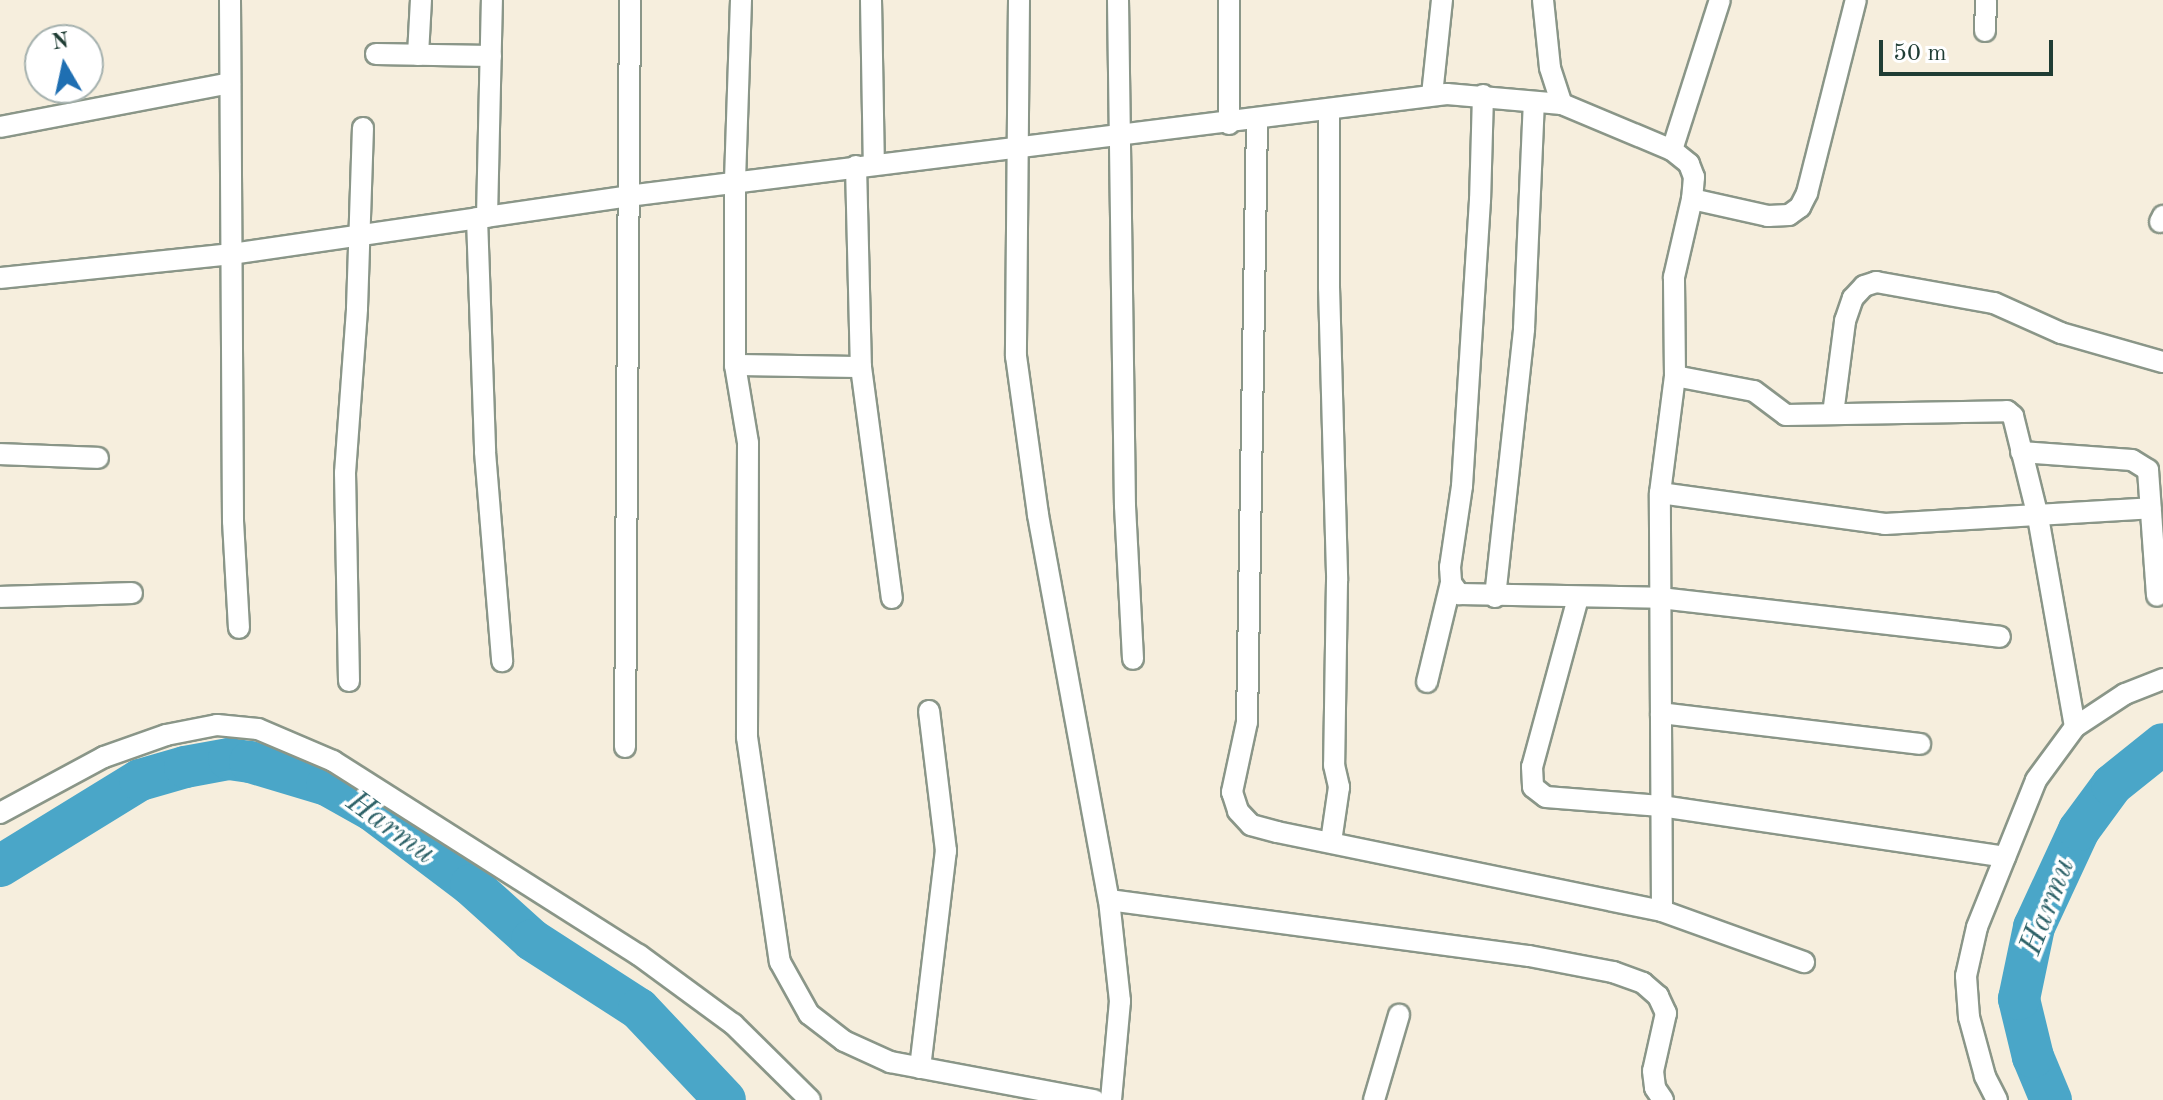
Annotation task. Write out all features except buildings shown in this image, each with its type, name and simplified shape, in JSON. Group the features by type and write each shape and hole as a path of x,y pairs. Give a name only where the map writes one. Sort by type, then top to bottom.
{"street":[{"path":"230,0 233,521 239,628"},
{"path":"418,55 421,0"},
{"path":"492,0 482,217 485,452 502,661"},
{"path":"625,747 630,0"},
{"path":"741,0 735,182 735,365 748,443 747,737 780,962 809,1014 844,1041 890,1062 1094,1100"},
{"path":"871,0 861,367 892,598"},
{"path":"1019,0 1016,356 1038,515 1109,900 1120,1001 1111,1100"},
{"path":"1118,0 1125,506 1133,659"},
{"path":"1229,0 1229,124"},
{"path":"1432,95 1442,0"},
{"path":"1543,0 1550,68 1562,104"},
{"path":"1672,150 1720,0"},
{"path":"1692,199 1768,216 1789,215 1800,207 1811,179 1856,0"},
{"path":"1985,31 1986,0"},
{"path":"376,54 491,56"},
{"path":"0,127 230,83"},
{"path":"0,278 232,254 628,196 1019,145 1229,124 1432,95 1483,95 1534,104 1562,104 1672,150 1689,164 1694,177 1674,277 1675,376 1660,493 1662,911"},
{"path":"1427,682 1451,583 1462,486 1480,200 1483,95"},
{"path":"1495,597 1524,329 1534,104"},
{"path":"1329,111 1329,287 1337,581 1334,765 1339,787 1331,842"},
{"path":"1257,120 1247,722 1232,792 1238,811 1251,825 1662,911 1804,962"},
{"path":"349,681 345,473 357,308 363,128"},
{"path":"1833,414 1845,321 1853,298 1864,286 1876,282 1994,303 2061,333 2163,362"},
{"path":"735,365 861,367"},
{"path":"1675,376 1754,391 1786,415 2000,409 2013,416 2038,517 2075,727"},
{"path":"2021,452 2141,463 2148,470 2157,596"},
{"path":"0,454 98,458"},
{"path":"1660,493 1885,524 2151,508"},
{"path":"1451,583 1459,594 1660,598 2000,637"},
{"path":"0,597 132,593"},
{"path":"1578,598 1532,767 1533,787 1546,797 1661,806 2005,857"},
{"path":"1997,1100 1985,1076 1969,1017 1966,976 1977,927 2036,780 2075,727 2125,694 2163,679"},
{"path":"920,1068 946,851 929,711"},
{"path":"1661,713 1920,744"},
{"path":"0,813 104,757 166,735 217,725 258,729 333,761 639,955 733,1024 810,1100"},
{"path":"1109,900 1529,956 1613,972 1643,983 1658,996 1666,1013 1653,1071 1655,1088 1663,1100"},
{"path":"1374,1100 1399,1015"}],"waterway":[{"name":"Harmu","path":"2051,1100 2033,1057 2019,999 2034,927 2079,830 2112,785 2163,744"},
{"name":"Harmu","path":"0,866 140,780 185,767 229,759 250,762 327,785 372,810 471,885 532,940 639,1009 725,1100"}]}
